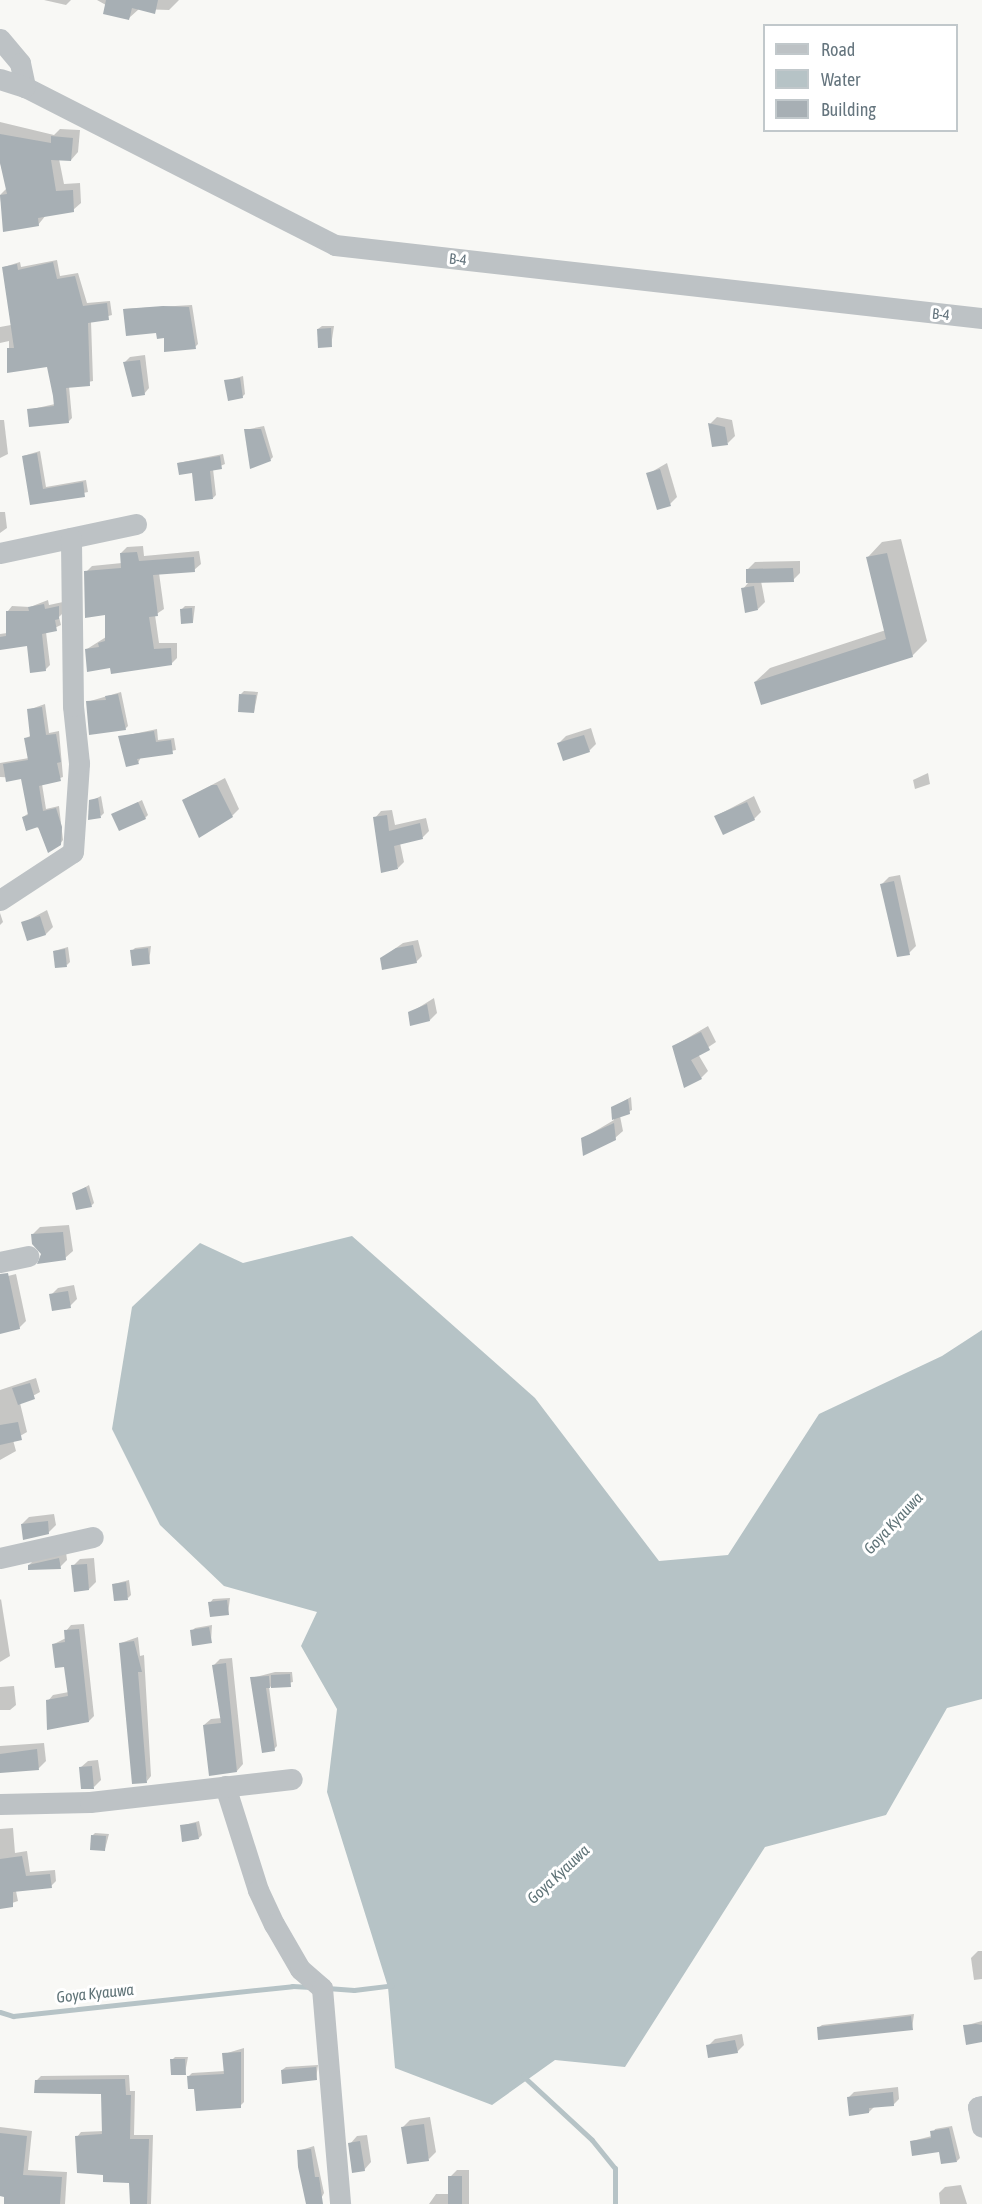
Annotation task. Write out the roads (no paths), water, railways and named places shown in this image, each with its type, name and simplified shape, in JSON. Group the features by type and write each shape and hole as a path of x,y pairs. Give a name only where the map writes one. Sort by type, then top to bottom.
{"street":[{"path":"0,39 20,63 25,87"},
{"name":"B-4","path":"0,79 25,87 335,245 982,318"},
{"path":"0,552 136,524"},
{"path":"0,900 73,852 79,763 74,706 71,538"},
{"path":"0,1262 28,1256"},
{"path":"0,1558 93,1537"},
{"path":"0,1804 90,1802 292,1779"},
{"path":"225,1786 255,1881 273,1924 300,1969 322,1988 340,2204"},
{"path":"982,2106 978,2107 982,2127"}],"water":[{"path":"352,1236 535,1398 659,1561 728,1555 819,1414 942,1356 982,1330 982,1699 947,1708 886,1815 765,1847 625,2067 555,2060 492,2105 395,2068 388,1987 327,1792 337,1709 301,1646 317,1612 224,1586 160,1525 112,1429 132,1307 200,1243 243,1263"}],"waterway":[{"name":"Goya Kyauwa","path":"327,1988 354,1990 392,1985"},
{"name":"Goya Kyauwa","path":"0,2012 13,2016 292,1986 311,1987"},
{"path":"523,2076 592,2140 615,2168 615,2204"}]}
